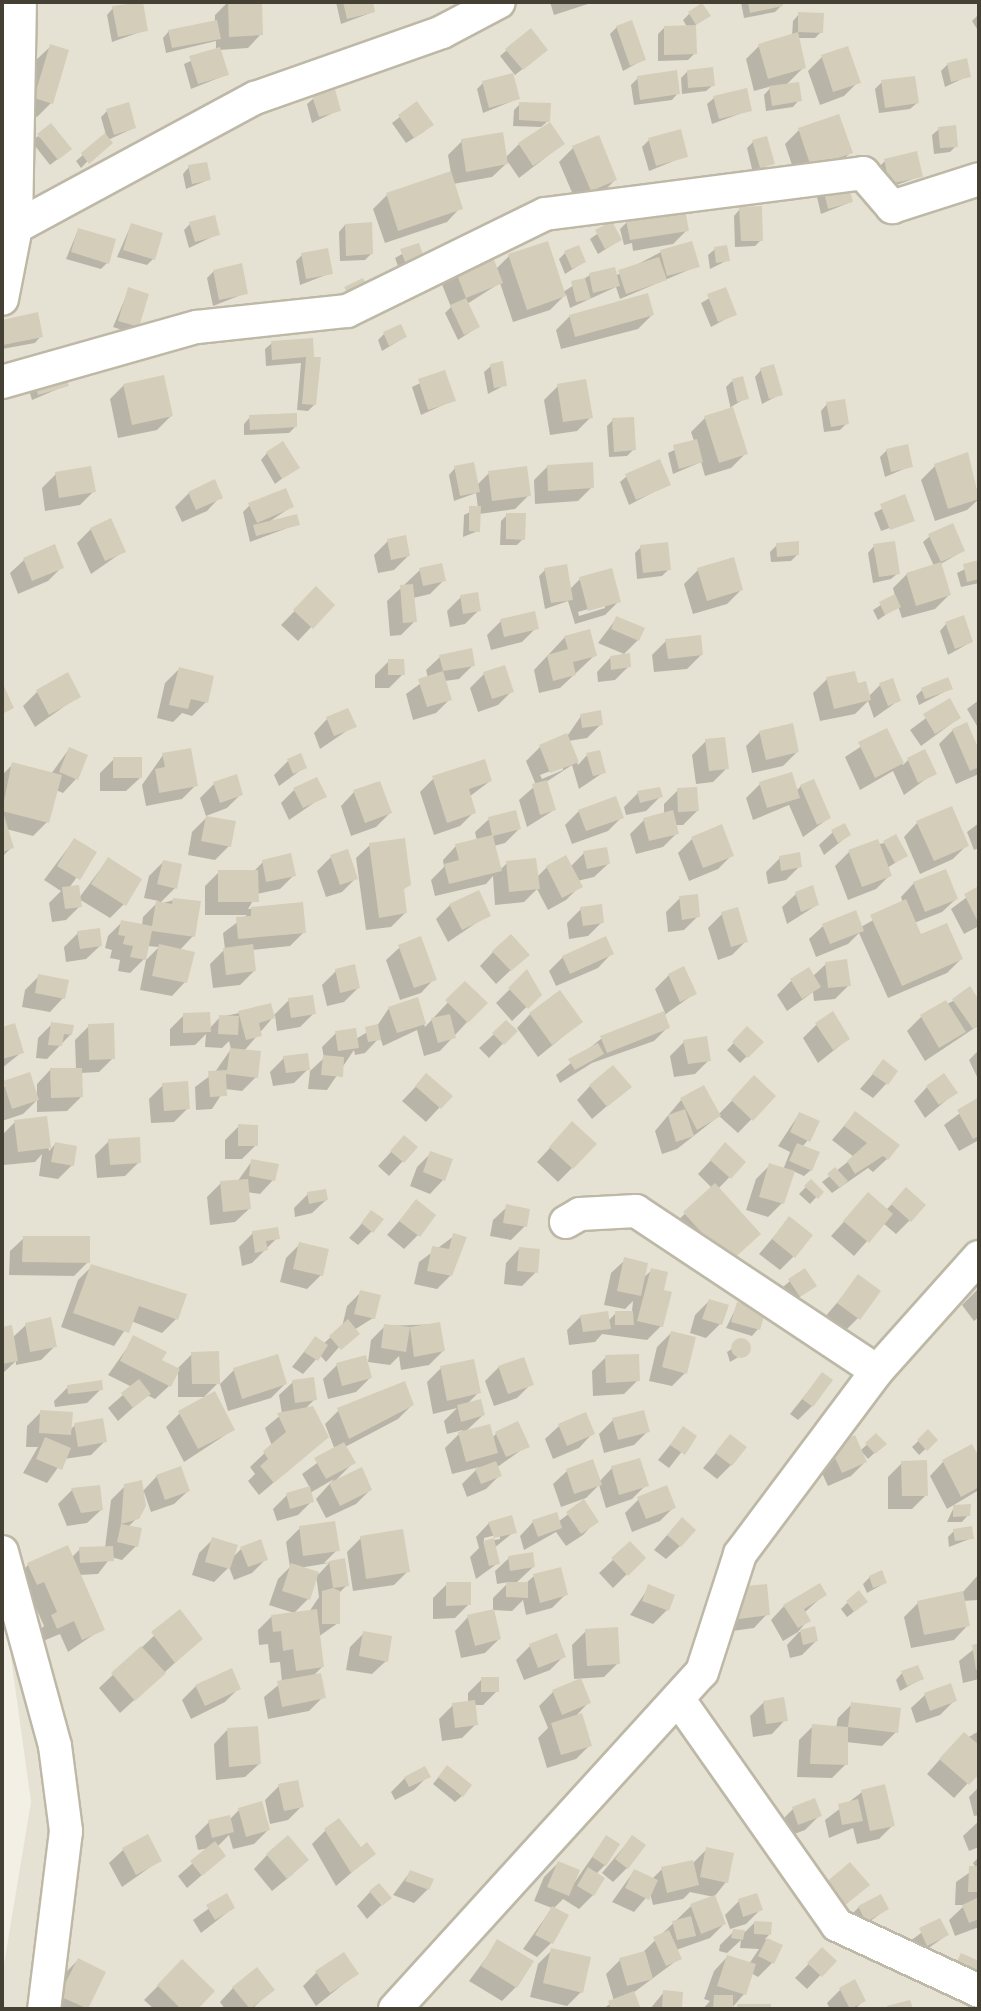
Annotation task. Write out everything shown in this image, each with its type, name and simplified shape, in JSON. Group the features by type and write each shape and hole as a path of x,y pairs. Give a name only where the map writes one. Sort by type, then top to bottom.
{"street":[{"path":"2,299 16,227 20,2"},
{"path":"16,227 255,98 442,32 499,2"},
{"path":"2,382 197,327 347,311 545,214 863,173 892,207 979,179"},
{"path":"566,1222 580,1214 636,1211 877,1371"},
{"path":"395,2009 679,1700 711,1655 726,1584 740,1554 877,1371 979,1257"},
{"path":"2,1552 55,1746 64,1815 44,2009"},
{"path":"679,1700 837,1925 979,1991"}],"shaded area":[{"path":"2,2 979,2 979,2009 2,2009 2,1976 31,1802 2,1593"}],"building":[{"path":"143,2 148,31 118,37 112,6"},
{"path":"228,2 262,2 263,35 229,37"},
{"path":"343,2 373,2 375,12 347,19"},
{"path":"748,2 783,2 783,6 750,13"},
{"path":"702,3 711,16 696,25 688,12"},
{"path":"798,12 824,13 823,33 798,32"},
{"path":"217,20 221,39 172,48 168,30"},
{"path":"632,20 646,60 630,66 616,26"},
{"path":"696,25 697,54 664,55 664,26"},
{"path":"531,28 548,50 523,70 505,49"},
{"path":"798,32 806,68 768,79 758,44"},
{"path":"50,44 69,50 53,104 34,98"},
{"path":"848,46 861,83 833,92 821,55"},
{"path":"220,47 229,75 198,84 189,56"},
{"path":"967,58 971,77 951,82 947,63"},
{"path":"713,67 715,86 688,88 687,70"},
{"path":"677,70 680,94 640,100 637,76"},
{"path":"513,73 520,99 489,108 482,81"},
{"path":"915,76 919,103 885,108 881,80"},
{"path":"799,82 802,101 772,106 769,86"},
{"path":"747,88 752,111 719,119 713,96"},
{"path":"335,89 341,111 319,117 312,96"},
{"path":"417,101 434,125 414,138 398,115"},
{"path":"129,102 136,128 114,135 106,109"},
{"path":"519,102 551,103 550,122 519,120"},
{"path":"839,114 853,153 811,167 798,128"},
{"path":"550,122 565,144 533,166 518,143"},
{"path":"51,123 72,149 58,160 37,134"},
{"path":"956,125 958,147 940,148 938,127"},
{"path":"681,129 688,157 656,166 648,138"},
{"path":"503,132 508,164 466,172 461,139"},
{"path":"105,133 113,143 89,164 81,153"},
{"path":"599,135 617,180 591,191 572,146"},
{"path":"767,136 775,164 760,168 752,140"},
{"path":"917,151 923,177 889,184 884,159"},
{"path":"207,162 211,180 192,184 188,165"},
{"path":"451,171 463,209 398,231 386,193"},
{"path":"848,182 853,202 828,209 823,188"},
{"path":"684,203 689,231 630,240 626,220"},
{"path":"762,206 763,241 741,241 739,207"},
{"path":"215,215 220,235 195,242 189,222"},
{"path":"612,221 622,240 605,249 595,230"},
{"path":"372,222 373,254 346,256 345,224"},
{"path":"131,223 163,233 155,260 123,250"},
{"path":"78,228 116,239 109,264 71,252"},
{"path":"548,241 566,296 527,310 508,254"},
{"path":"692,241 700,267 667,276 660,250"},
{"path":"419,243 426,263 408,269 400,249"},
{"path":"579,245 586,262 572,269 564,251"},
{"path":"727,245 730,261 716,263 714,247"},
{"path":"328,248 333,274 306,279 301,253"},
{"path":"491,252 503,283 466,298 454,267"},
{"path":"659,257 667,280 626,294 618,270"},
{"path":"242,263 248,294 219,300 213,270"},
{"path":"615,267 620,286 593,293 589,273"},
{"path":"363,278 368,288 350,297 344,287"},
{"path":"585,278 591,299 576,302 571,281"},
{"path":"128,287 149,294 139,327 118,321"},
{"path":"726,287 737,315 718,322 707,294"},
{"path":"648,293 654,315 575,337 569,315"},
{"path":"466,298 480,327 464,335 450,305"},
{"path":"38,312 43,337 3,345 2,320"},
{"path":"401,324 407,337 389,346 383,332"},
{"path":"313,338 314,357 321,357 316,405 302,404 306,357 272,360 271,341"},
{"path":"503,361 507,386 494,388 490,364"},
{"path":"774,364 783,395 769,399 760,368"},
{"path":"63,366 69,386 38,395 32,375"},
{"path":"445,370 456,401 428,410 418,379"},
{"path":"164,375 173,416 132,425 123,384"},
{"path":"743,376 749,399 737,402 732,379"},
{"path":"586,379 593,418 563,422 557,384"},
{"path":"845,399 849,424 831,427 826,402"},
{"path":"733,407 748,454 719,463 704,416"},
{"path":"297,413 297,427 250,430 249,415"},
{"path":"634,417 636,450 614,452 612,418"},
{"path":"697,439 703,462 679,469 673,445"},
{"path":"283,441 300,468 282,479 266,452"},
{"path":"908,444 913,467 891,472 886,449"},
{"path":"968,452 979,499 948,509 934,464"},
{"path":"660,459 671,485 636,500 625,474"},
{"path":"474,462 480,492 460,496 454,466"},
{"path":"593,462 594,488 548,491 547,465"},
{"path":"91,466 96,492 59,498 55,472"},
{"path":"527,466 531,496 492,501 488,471"},
{"path":"215,479 223,498 196,510 188,492"},
{"path":"286,488 294,507 257,523 248,503"},
{"path":"905,494 915,521 890,530 880,504"},
{"path":"469,506 481,506 480,532 469,531"},
{"path":"506,513 526,513 525,540 506,539"},
{"path":"297,514 300,525 256,536 253,525"},
{"path":"111,518 126,552 105,561 90,528"},
{"path":"953,523 965,551 941,562 928,534"},
{"path":"406,535 410,556 391,560 387,539"},
{"path":"799,541 799,555 777,557 776,543"},
{"path":"895,541 900,574 879,577 873,544"},
{"path":"668,542 671,570 643,573 640,545"},
{"path":"55,544 64,568 32,581 23,558"},
{"path":"734,557 743,590 707,601 697,568"},
{"path":"979,560 979,579 967,582 963,564"},
{"path":"941,562 951,595 916,606 906,573"},
{"path":"442,563 446,581 423,586 419,568"},
{"path":"567,564 573,600 551,603 544,568"},
{"path":"612,568 621,602 588,611 579,577"},
{"path":"413,584 417,622 403,623 400,585"},
{"path":"316,586 335,605 313,629 293,610"},
{"path":"478,592 481,611 463,614 460,595"},
{"path":"895,594 901,607 885,615 879,602"},
{"path":"535,611 539,629 504,637 500,619"},
{"path":"964,615 973,642 955,649 945,622"},
{"path":"616,616 645,628 639,641 611,629"},
{"path":"590,629 597,656 573,662 576,675 553,681 547,655 568,649 564,636"},
{"path":"701,635 703,655 668,659 665,639"},
{"path":"472,648 475,666 443,671 439,655"},
{"path":"630,653 631,667 611,670 610,656"},
{"path":"388,659 404,659 405,675 388,675"},
{"path":"505,665 514,692 492,699 483,672"},
{"path":"179,667 214,676 208,703 191,699 188,709 169,705"},
{"path":"443,671 452,700 427,707 418,679"},
{"path":"855,671 858,683 866,681 871,700 834,709 826,677"},
{"path":"68,672 81,697 49,715 36,690"},
{"path":"948,677 953,689 925,699 921,688"},
{"path":"893,678 901,701 888,706 879,683"},
{"path":"2,682 14,708 2,714"},
{"path":"950,698 961,718 935,734 923,714"},
{"path":"348,708 357,727 334,736 326,717"},
{"path":"601,710 603,725 582,728 580,714"},
{"path":"967,722 979,750 979,767 970,771 952,729"},
{"path":"793,723 799,752 766,760 759,731"},
{"path":"887,728 904,763 875,778 858,742"},
{"path":"567,733 579,762 550,773 539,745"},
{"path":"725,737 729,769 709,771 705,739"},
{"path":"69,747 88,755 78,780 59,772"},
{"path":"191,748 198,786 159,793 155,769 165,767 162,753"},
{"path":"925,749 937,774 918,783 907,758"},
{"path":"600,750 606,773 593,776 586,753"},
{"path":"301,753 307,768 293,774 287,759"},
{"path":"113,757 142,757 142,778 113,778"},
{"path":"485,759 492,781 469,789 476,813 447,823 432,776"},
{"path":"12,762 62,775 49,823 2,811"},
{"path":"792,772 800,798 767,808 759,782"},
{"path":"237,774 243,795 220,803 213,782"},
{"path":"317,777 327,797 303,808 293,788"},
{"path":"814,779 831,818 817,825 800,785"},
{"path":"547,780 556,810 540,815 532,784"},
{"path":"380,781 392,813 365,823 353,790"},
{"path":"660,787 663,797 640,803 637,791"},
{"path":"697,787 699,811 678,812 677,788"},
{"path":"616,796 624,818 586,831 578,810"},
{"path":"952,806 969,846 934,861 916,821"},
{"path":"516,810 521,829 493,836 502,871 449,884 444,864 459,860 455,844 492,835 488,817"},
{"path":"673,810 679,834 649,841 643,818"},
{"path":"2,813 14,848 2,852"},
{"path":"206,816 236,821 231,847 201,841"},
{"path":"845,823 851,835 838,843 831,830"},
{"path":"722,824 734,856 703,868 691,837"},
{"path":"896,834 908,856 895,863 883,841"},
{"path":"74,838 97,852 80,880 57,866"},
{"path":"405,838 411,885 404,889 407,913 379,918 369,843"},
{"path":"878,839 892,876 862,887 848,850"},
{"path":"607,847 610,864 587,869 583,851"},
{"path":"348,849 358,879 340,885 330,855"},
{"path":"800,852 802,867 781,871 779,856"},
{"path":"291,853 296,876 266,882 262,860"},
{"path":"566,855 583,887 562,898 546,866"},
{"path":"108,857 142,879 126,906 91,884"},
{"path":"536,858 540,889 509,892 506,861"},
{"path":"163,860 182,864 177,889 157,884"},
{"path":"946,869 958,899 925,912 913,882"},
{"path":"218,870 258,870 259,902 218,902"},
{"path":"79,885 82,907 65,909 62,887"},
{"path":"813,885 819,905 801,912 795,892"},
{"path":"979,886 979,924 964,894"},
{"path":"479,890 491,916 462,930 449,904"},
{"path":"698,894 700,917 682,920 679,896"},
{"path":"173,898 201,901 195,937 152,931 146,960 130,957 133,946 123,944 125,936 118,935 121,920 152,926 156,901 172,904"},
{"path":"906,899 921,934 947,923 963,959 902,986 870,915"},
{"path":"303,902 306,933 238,939 236,917 251,916 251,907"},
{"path":"602,904 604,923 583,926 580,907"},
{"path":"738,907 748,942 731,947 721,912"},
{"path":"856,910 864,931 830,944 822,924"},
{"path":"100,928 102,946 80,949 77,931"},
{"path":"511,934 530,955 511,971 492,951"},
{"path":"421,936 437,980 414,988 398,945"},
{"path":"606,936 614,954 570,974 562,956"},
{"path":"159,944 195,952 187,983 152,976"},
{"path":"253,944 256,971 226,975 223,948"},
{"path":"847,959 851,986 828,988 825,962"},
{"path":"355,964 360,988 340,993 335,969"},
{"path":"684,966 697,994 680,1002 668,974"},
{"path":"809,967 821,987 802,999 790,979"},
{"path":"527,969 542,995 528,1009 508,988"},
{"path":"38,974 69,980 65,999 35,993"},
{"path":"465,981 488,1003 468,1023 445,1000"},
{"path":"970,986 979,1000 979,1024 973,1029 952,999"},
{"path":"560,990 583,1022 552,1045 529,1013"},
{"path":"313,995 316,1014 291,1018 288,998"},
{"path":"418,997 426,1024 397,1033 388,1007"},
{"path":"946,1000 966,1032 939,1048 920,1015"},
{"path":"271,1003 275,1018 259,1023 262,1036 246,1040 238,1011"},
{"path":"664,1011 670,1028 607,1053 600,1036"},
{"path":"833,1011 850,1039 833,1050 815,1023"},
{"path":"210,1012 211,1032 183,1033 183,1013"},
{"path":"450,1014 456,1038 438,1043 431,1018"},
{"path":"219,1015 239,1016 238,1035 218,1034"},
{"path":"506,1020 518,1031 504,1045 492,1033"},
{"path":"51,1022 74,1025 72,1035 64,1034 62,1046 48,1045"},
{"path":"15,1023 24,1053 2,1059 2,1027"},
{"path":"114,1023 115,1059 89,1060 88,1024"},
{"path":"378,1024 381,1040 368,1042 365,1027"},
{"path":"747,1026 764,1042 748,1058 732,1042"},
{"path":"356,1028 359,1048 338,1051 335,1031"},
{"path":"707,1036 711,1061 688,1064 683,1040"},
{"path":"598,1043 604,1054 575,1070 568,1059"},
{"path":"230,1048 261,1051 258,1078 226,1074 227,1096 210,1097 208,1071 227,1070"},
{"path":"308,1053 310,1070 286,1073 283,1056"},
{"path":"323,1055 344,1057 343,1077 321,1075"},
{"path":"883,1059 898,1071 888,1085 872,1074"},
{"path":"613,1065 632,1087 607,1107 589,1085"},
{"path":"50,1068 82,1068 83,1097 51,1098"},
{"path":"30,1072 39,1100 12,1109 3,1081"},
{"path":"426,1073 453,1096 441,1109 415,1086"},
{"path":"944,1073 958,1093 939,1105 926,1086"},
{"path":"754,1075 776,1096 753,1121 731,1100"},
{"path":"188,1081 190,1109 164,1111 162,1083"},
{"path":"704,1085 721,1116 697,1130 680,1098"},
{"path":"979,1097 979,1136 973,1139 957,1110"},
{"path":"685,1109 694,1136 676,1142 668,1115"},
{"path":"855,1111 900,1145 888,1160 883,1156 855,1174 847,1161 867,1143 844,1126"},
{"path":"799,1112 820,1121 810,1142 790,1132"},
{"path":"47,1116 51,1148 18,1152 14,1120"},
{"path":"572,1121 597,1144 573,1169 549,1147"},
{"path":"238,1124 258,1125 258,1146 238,1146"},
{"path":"404,1135 418,1147 404,1163 390,1151"},
{"path":"140,1137 141,1163 110,1165 108,1139"},
{"path":"55,1142 77,1146 74,1166 51,1162"},
{"path":"725,1142 746,1162 731,1179 710,1160"},
{"path":"797,1143 820,1152 812,1171 789,1161"},
{"path":"430,1151 453,1159 445,1181 423,1172"},
{"path":"251,1159 279,1164 275,1181 249,1176"},
{"path":"769,1163 795,1171 784,1204 759,1197"},
{"path":"835,1167 848,1181 840,1188 827,1174"},
{"path":"248,1179 251,1209 223,1212 220,1181"},
{"path":"811,1179 824,1192 818,1199 804,1186"},
{"path":"715,1183 761,1234 729,1263 683,1212"},
{"path":"906,1187 926,1205 911,1222 891,1204"},
{"path":"326,1189 328,1200 309,1204 307,1192"},
{"path":"868,1192 893,1214 869,1243 843,1221"},
{"path":"416,1199 436,1215 420,1237 399,1221"},
{"path":"506,1204 530,1209 527,1227 503,1223"},
{"path":"371,1210 384,1219 373,1233 361,1223"},
{"path":"789,1216 813,1235 795,1258 772,1239"},
{"path":"278,1227 280,1239 266,1241 268,1250 255,1253 252,1231"},
{"path":"453,1233 467,1237 452,1276 427,1271 432,1246 449,1249"},
{"path":"23,1236 90,1236 90,1263 22,1262"},
{"path":"299,1242 329,1249 323,1276 293,1269"},
{"path":"519,1247 540,1249 538,1273 517,1271"},
{"path":"624,1257 648,1263 641,1296 617,1291"},
{"path":"91,1264 187,1294 178,1320 139,1306 129,1333 73,1313"},
{"path":"651,1268 668,1272 664,1290 672,1292 663,1327 637,1321"},
{"path":"805,1268 817,1286 800,1297 788,1279"},
{"path":"858,1274 881,1291 860,1320 837,1303"},
{"path":"360,1290 381,1295 375,1319 354,1314"},
{"path":"709,1299 729,1305 722,1325 702,1319"},
{"path":"737,1302 766,1310 760,1330 731,1322"},
{"path":"608,1311 611,1329 583,1332 580,1315"},
{"path":"615,1311 633,1311 634,1325 615,1325"},
{"path":"51,1317 57,1347 30,1352 25,1323"},
{"path":"348,1319 360,1334 341,1350 329,1336"},
{"path":"440,1322 445,1351 414,1357 410,1327"},
{"path":"384,1324 410,1327 406,1352 381,1348"},
{"path":"12,1325 18,1361 2,1364 2,1327"},
{"path":"671,1331 696,1337 687,1374 662,1367"},
{"path":"133,1335 167,1352 162,1360 180,1369 171,1387 120,1361"},
{"path":"315,1336 328,1345 318,1361 304,1352"},
{"path":"741,1338 748,1341 751,1348 748,1355 741,1358 734,1355 731,1348 734,1341"},
{"path":"219,1351 220,1384 192,1384 191,1352"},
{"path":"278,1354 287,1384 242,1399 233,1368"},
{"path":"639,1354 640,1381 606,1383 605,1355"},
{"path":"366,1355 372,1378 342,1386 336,1363"},
{"path":"524,1357 534,1385 508,1394 498,1366"},
{"path":"474,1359 481,1393 447,1401 440,1366"},
{"path":"822,1372 833,1380 813,1407 802,1399"},
{"path":"314,1377 317,1400 295,1403 292,1380"},
{"path":"139,1379 151,1394 133,1408 121,1393"},
{"path":"102,1380 103,1390 68,1394 67,1385"},
{"path":"405,1381 414,1405 349,1439 337,1408"},
{"path":"215,1391 235,1430 198,1449 178,1411"},
{"path":"481,1399 485,1415 461,1422 457,1405"},
{"path":"313,1406 329,1437 274,1483 260,1466 268,1459 263,1451 286,1432 277,1413"},
{"path":"40,1410 73,1412 71,1435 39,1433"},
{"path":"644,1410 650,1432 618,1440 612,1418"},
{"path":"586,1412 595,1434 567,1446 558,1424"},
{"path":"103,1418 107,1442 78,1447 74,1423"},
{"path":"518,1421 530,1447 506,1457 495,1432"},
{"path":"490,1424 498,1453 466,1462 458,1432"},
{"path":"683,1426 697,1436 685,1455 670,1445"},
{"path":"928,1429 938,1440 927,1451 917,1440"},
{"path":"876,1433 887,1444 875,1454 865,1443"},
{"path":"730,1434 747,1447 732,1466 715,1453"},
{"path":"855,1435 867,1462 842,1473 830,1447"},
{"path":"45,1437 71,1448 62,1470 36,1459"},
{"path":"344,1442 356,1463 326,1479 314,1458"},
{"path":"972,1444 979,1457 979,1487 961,1497 942,1460"},
{"path":"640,1458 649,1486 619,1495 611,1466"},
{"path":"593,1459 602,1485 574,1494 566,1469"},
{"path":"927,1460 928,1496 902,1496 901,1461"},
{"path":"496,1461 502,1476 481,1484 475,1469"},
{"path":"181,1466 190,1491 165,1500 156,1475"},
{"path":"362,1467 372,1490 340,1506 329,1483"},
{"path":"142,1480 146,1506 139,1519 121,1524 124,1484"},
{"path":"100,1485 103,1510 81,1513 71,1488"},
{"path":"667,1485 676,1508 646,1519 637,1497"},
{"path":"310,1486 314,1502 290,1509 286,1493"},
{"path":"584,1499 599,1522 581,1534 566,1512"},
{"path":"971,1504 970,1516 953,1517 953,1505"},
{"path":"557,1512 562,1528 538,1537 532,1520"},
{"path":"512,1515 517,1533 494,1538 488,1522"},
{"path":"682,1517 696,1530 681,1547 667,1535"},
{"path":"335,1521 340,1551 303,1556 299,1526"},
{"path":"121,1524 142,1528 138,1547 117,1542"},
{"path":"972,1526 974,1539 955,1541 953,1529"},
{"path":"403,1529 410,1572 366,1579 360,1536"},
{"path":"212,1537 238,1545 230,1569 205,1562"},
{"path":"494,1538 500,1564 489,1566 483,1541"},
{"path":"261,1539 268,1560 248,1567 240,1547"},
{"path":"630,1541 646,1558 628,1576 611,1558"},
{"path":"68,1545 105,1630 82,1640 74,1621 57,1629 51,1615 57,1612 44,1582 37,1585 27,1563"},
{"path":"113,1546 114,1561 80,1563 79,1547"},
{"path":"533,1552 535,1567 510,1571 508,1556"},
{"path":"345,1558 349,1586 333,1588 329,1561"},
{"path":"291,1563 319,1572 310,1600 282,1591"},
{"path":"561,1567 568,1595 540,1603 533,1574"},
{"path":"882,1570 887,1583 873,1588 869,1576"},
{"path":"446,1582 471,1582 471,1605 446,1606"},
{"path":"506,1582 528,1582 528,1598 506,1597"},
{"path":"820,1583 827,1595 804,1609 811,1621 798,1628 783,1605"},
{"path":"648,1584 675,1595 669,1611 642,1601"},
{"path":"767,1584 770,1615 739,1619 736,1587"},
{"path":"333,1588 340,1591 340,1624 322,1624 322,1591"},
{"path":"859,1590 868,1602 854,1612 846,1601"},
{"path":"963,1591 970,1626 924,1635 917,1601"},
{"path":"180,1609 203,1639 175,1663 151,1632"},
{"path":"317,1609 324,1667 296,1671 293,1649 283,1651 281,1631 273,1632 271,1615"},
{"path":"494,1609 501,1639 475,1646 467,1615"},
{"path":"815,1626 818,1641 803,1645 800,1630"},
{"path":"618,1627 620,1664 587,1666 585,1629"},
{"path":"363,1631 392,1636 388,1662 359,1656"},
{"path":"557,1633 566,1657 538,1668 529,1644"},
{"path":"979,1643 979,1669 976,1670 972,1645"},
{"path":"141,1646 166,1673 135,1701 111,1673"},
{"path":"918,1665 924,1679 907,1686 901,1671"},
{"path":"232,1668 241,1689 205,1706 195,1685"},
{"path":"321,1673 326,1698 282,1707 277,1681"},
{"path":"481,1677 499,1677 499,1692 481,1692"},
{"path":"581,1678 591,1703 562,1715 552,1690"},
{"path":"951,1683 957,1701 930,1711 924,1693"},
{"path":"784,1697 788,1721 766,1724 763,1701"},
{"path":"475,1700 478,1725 455,1728 452,1703"},
{"path":"851,1702 901,1708 898,1733 848,1727"},
{"path":"582,1713 592,1746 561,1755 551,1723"},
{"path":"812,1724 848,1727 848,1765 810,1764"},
{"path":"258,1726 261,1764 229,1767 227,1728"},
{"path":"964,1732 979,1745 979,1774 969,1785 939,1759"},
{"path":"447,1765 472,1785 463,1797 438,1777"},
{"path":"425,1766 431,1777 409,1787 404,1777"},
{"path":"298,1780 304,1807 284,1811 278,1784"},
{"path":"885,1784 895,1826 870,1831 861,1790"},
{"path":"815,1798 822,1816 798,1825 792,1807"},
{"path":"858,1799 863,1821 842,1825 838,1804"},
{"path":"262,1801 270,1830 246,1837 238,1808"},
{"path":"230,1815 234,1832 212,1838 208,1820"},
{"path":"339,1818 361,1847 367,1842 376,1854 351,1873 324,1829"},
{"path":"148,1834 162,1861 136,1875 122,1848"},
{"path":"288,1835 309,1860 287,1879 266,1854"},
{"path":"606,1835 620,1844 606,1866 592,1857"},
{"path":"632,1835 646,1845 628,1869 615,1859"},
{"path":"215,1841 226,1856 202,1876 190,1861"},
{"path":"706,1847 734,1853 728,1883 700,1877"},
{"path":"693,1860 699,1885 667,1893 661,1867"},
{"path":"558,1861 580,1870 569,1896 547,1887"},
{"path":"850,1862 870,1885 843,1907 824,1884"},
{"path":"969,1866 979,1866 979,1892 968,1892"},
{"path":"588,1867 605,1878 594,1896 577,1886"},
{"path":"634,1869 658,1880 649,1900 625,1888"},
{"path":"410,1870 434,1879 429,1890 405,1881"},
{"path":"379,1883 392,1898 382,1906 369,1891"},
{"path":"227,1893 235,1908 215,1920 206,1905"},
{"path":"757,1893 763,1910 743,1917 738,1899"},
{"path":"881,1894 889,1909 866,1922 858,1906"},
{"path":"715,1895 726,1924 701,1934 690,1904"},
{"path":"979,1897 979,1919 969,1923 962,1905"},
{"path":"552,1906 569,1915 553,1944 535,1935"},
{"path":"691,1916 696,1936 677,1940 672,1921"},
{"path":"940,1918 949,1935 927,1946 919,1928"},
{"path":"754,1921 772,1922 771,1935 754,1934"},
{"path":"733,1929 745,1930 743,1940 731,1938"},
{"path":"669,1930 682,1959 666,1966 653,1937"},
{"path":"767,1938 783,1945 774,1964 758,1956"},
{"path":"497,1939 534,1961 517,1988 481,1966"},
{"path":"822,1947 837,1961 822,1977 807,1963"},
{"path":"551,1948 591,1957 583,1993 543,1983"},
{"path":"645,1951 653,1979 627,1986 619,1958"},
{"path":"344,1952 359,1974 330,1993 315,1971"},
{"path":"961,1953 979,1961 979,1988 951,1975"},
{"path":"727,1955 756,1964 746,1995 717,1986"},
{"path":"78,1958 106,1972 88,2009 59,1996"},
{"path":"182,1959 215,1991 198,2009 181,2009 157,1985"},
{"path":"257,1967 275,1990 250,2009 232,1987"},
{"path":"855,1979 866,2001 850,2009 839,1988"},
{"path":"663,1990 683,1992 682,2009 662,2009"},
{"path":"634,1991 641,2009 611,2009 608,2001"},
{"path":"714,1995 733,1995 733,2009 713,2009"},
{"path":"910,2000 913,2009 888,2009 887,2006"},
{"path":"737,2004 771,2004 771,2009 737,2009"}]}
